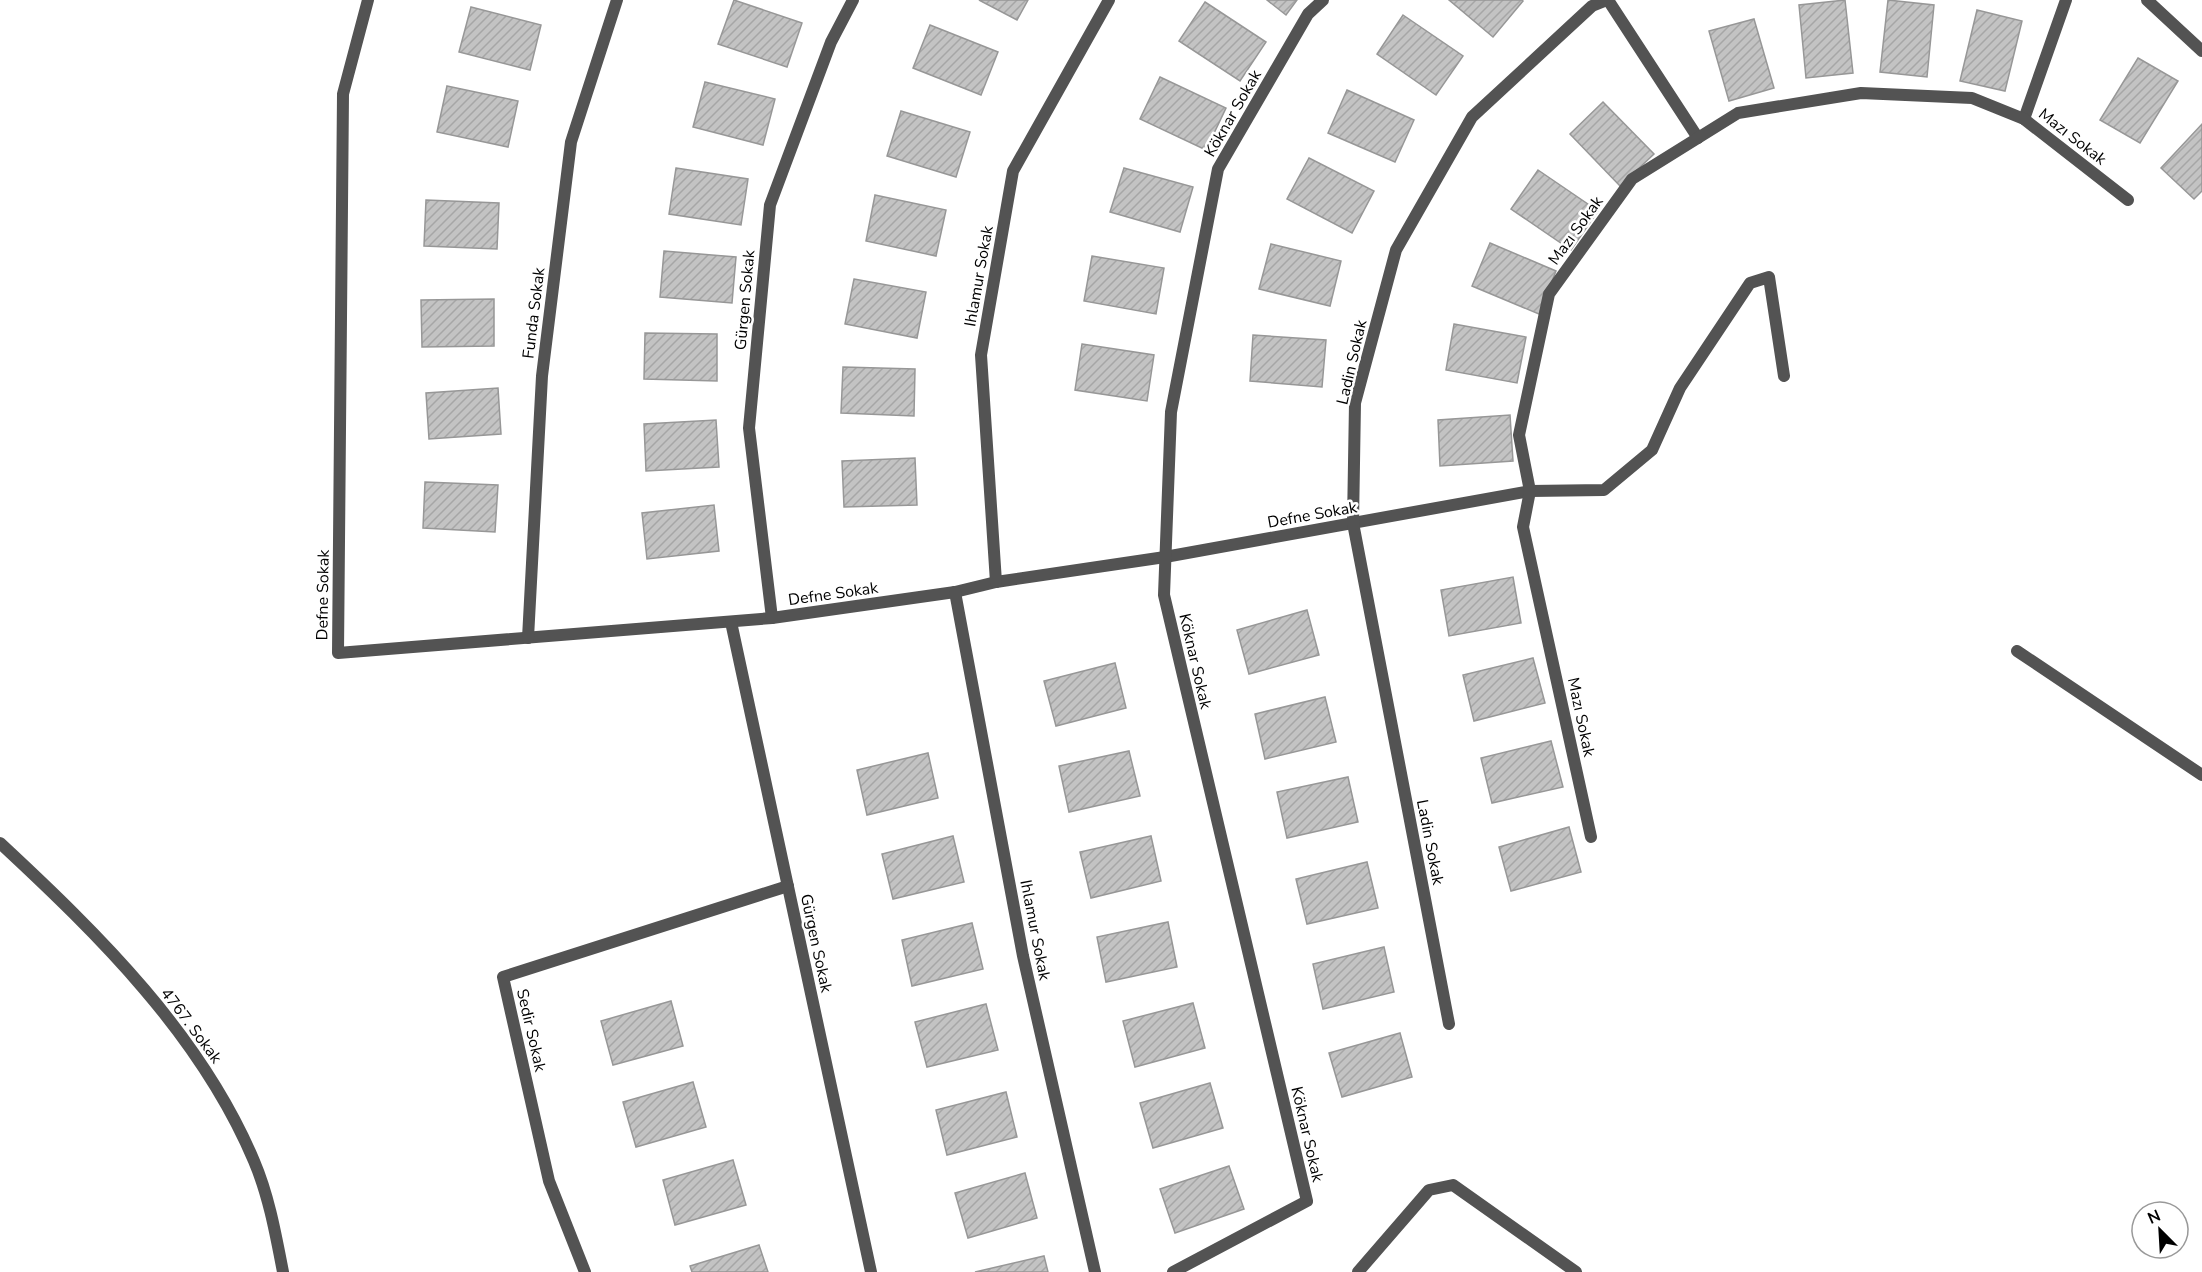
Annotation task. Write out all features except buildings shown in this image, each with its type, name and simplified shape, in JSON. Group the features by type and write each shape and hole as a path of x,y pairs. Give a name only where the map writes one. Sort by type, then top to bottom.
{"street":[{"name":"Defne Sokak","path":"368,0 343,94 338,653 772,618 955,592 996,582 1165,557 1530,491 1604,490 1652,450 1680,388 1750,283 1769,277 1784,376"},
{"name":"Funda Sokak","path":"528,638 542,376 571,142 617,0"},
{"name":"Gürgen Sokak","path":"772,618 749,428 770,205 831,42 854,0"},
{"name":"Ihlamur Sokak","path":"996,582 981,356 1013,171 1109,0"},
{"name":"Köknar Sokak","path":"1173,1272 1307,1201 1164,595 1171,412 1218,169 1308,14 1323,0"},
{"path":"1607,0 1698,138"},
{"name":"Ladin Sokak","path":"1449,1024 1353,523 1355,403 1396,250 1473,117 1592,6 1607,0"},
{"path":"2024,119 2066,0"},
{"path":"2147,0 2202,51"},
{"name":"Mazı Sokak","path":"1591,837 1523,527 1530,491 1519,435 1549,294 1632,179 1738,113 1861,93 1972,98 2024,119 2128,200"},
{"name":"Ihlamur Sokak","path":"955,592 1023,956 1095,1272"},
{"name":"Gürgen Sokak","path":"731,622 871,1272"},
{"path":"2017,651 2202,775"},
{"name":"4767. Sokak","path":"0,843 68,906 139,982 218,1088 255,1163 276,1236 283,1272"},
{"name":"Sedir Sokak","path":"585,1272 549,1181 503,977 788,886"},
{"path":"1358,1272 1429,1190 1453,1185 1576,1272"}]}
